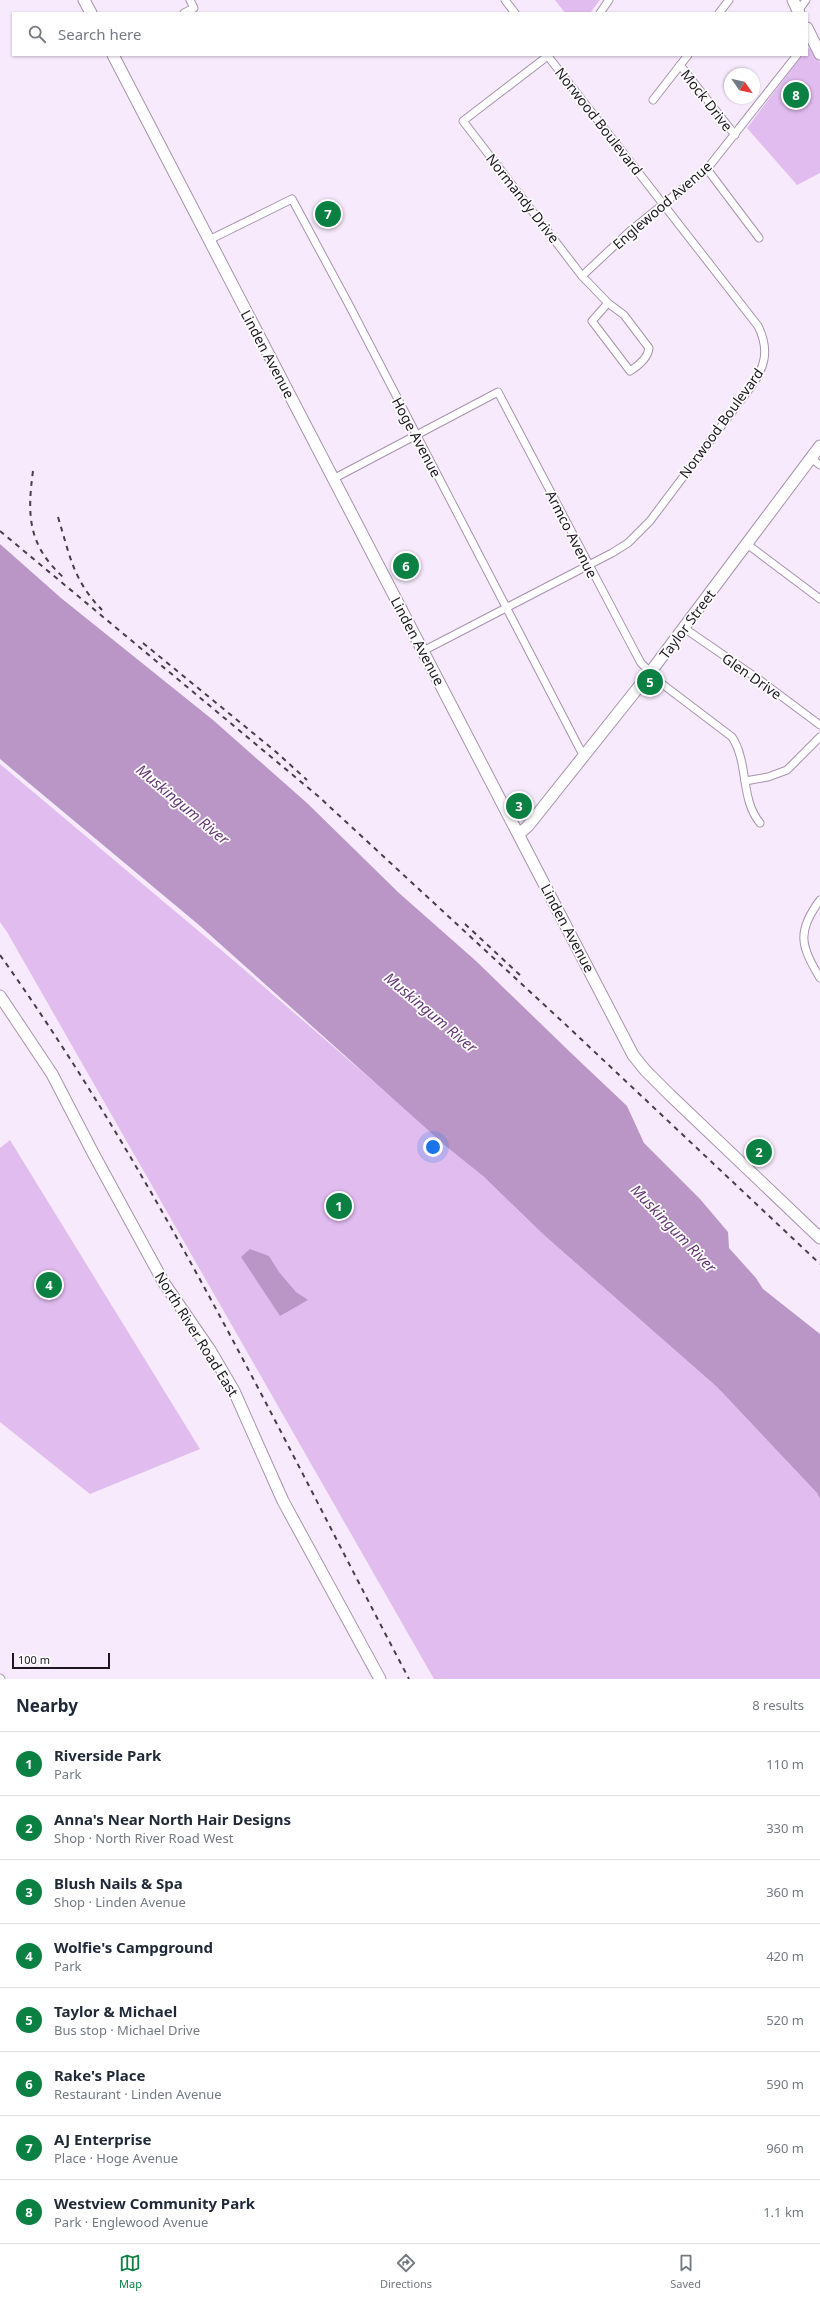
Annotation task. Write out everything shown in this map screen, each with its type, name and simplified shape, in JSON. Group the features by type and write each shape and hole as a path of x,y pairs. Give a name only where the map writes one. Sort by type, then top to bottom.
{"street":[{"path":"84,0 90,12"},
{"path":"186,12 194,8 190,0"},
{"path":"505,0 514,12"},
{"path":"601,12 609,0"},
{"path":"721,12 729,0"},
{"path":"793,0 799,12"},
{"path":"799,12 806,0"},
{"path":"808,36 820,54"},
{"name":"Linden Avenue","path":"114,56 636,1058 670,1095 820,1238"},
{"name":"Normandy Drive","path":"547,56 463,121 582,276 608,303 624,315 649,348 648,353 637,367 630,371 592,321 608,303"},
{"name":"Norwood Boulevard","path":"423,651 507,609 628,543 650,521 760,374 766,356 765,346 758,326 549,56"},
{"path":"653,100 687,56"},
{"name":"Englewood Avenue","path":"582,276 662,203 706,169 735,135 796,56"},
{"name":"Mock Drive","path":"680,65 735,135"},
{"path":"706,169 759,238"},
{"name":"Hoge Avenue","path":"209,240 292,199 584,757"},
{"name":"Armco Avenue","path":"416,435 498,392 588,566 641,663 649,673 732,737 738,750 752,812 760,823"},
{"path":"333,479 416,435"},
{"name":"Taylor Street","path":"519,834 528,826 584,757 748,544 820,446"},
{"path":"811,458 820,465"},
{"path":"748,544 820,599"},
{"name":"Glen Drive","path":"684,628 761,681 820,725"},
{"path":"745,781 783,772 796,763 820,737"},
{"path":"820,900 805,925 803,938 807,956 820,978"},
{"name":"North River Road East","path":"0,996 52,1074 92,1153 164,1283 231,1386 248,1419 283,1501 380,1679"}],"shaded area":[{"path":"555,0 600,0 591,12 564,12"},
{"path":"810,48 820,63 820,173 797,185 747,128 801,56 808,56 808,49"},
{"path":"0,764 233,960 483,1176 545,1236 717,1387 817,1493 820,1499 820,1679 434,1679 0,922"},
{"path":"10,1140 200,1449 90,1494 0,1422 0,1148"}],"water":[{"name":"Muskingum River","path":"0,544 61,598 213,720 307,803 399,893 476,961 627,1106 644,1143 700,1199 728,1232 729,1248 756,1278 763,1289 820,1334 820,1499 817,1493 717,1387 545,1236 483,1176 447,1147 199,925 0,759"},
{"path":"250,1249 269,1256 279,1272 296,1292 308,1300 280,1316 241,1257"}],"railway":[{"path":"33,471 30,502 33,528 43,553 51,565 63,577"},
{"path":"58,517 78,578 92,599 102,610"},
{"path":"0,531 318,796 565,1024 820,1264"},
{"path":"143,643 275,751 307,780"},
{"path":"465,924 521,976"},
{"path":"0,955 59,1041 114,1129 166,1219 265,1402 409,1679"}],"place":[{"name":"Westview Community Park","path":"796,95"},
{"name":"AJ Enterprise","path":"328,214"},
{"name":"Rake's Place","path":"406,566"},
{"name":"Taylor & Michael","path":"650,682"},
{"name":"Blush Nails & Spa","path":"519,806"},
{"name":"Anna's Near North Hair Designs","path":"759,1152"},
{"name":"Riverside Park","path":"339,1206"},
{"name":"Wolfie's Campground","path":"49,1285"}]}
